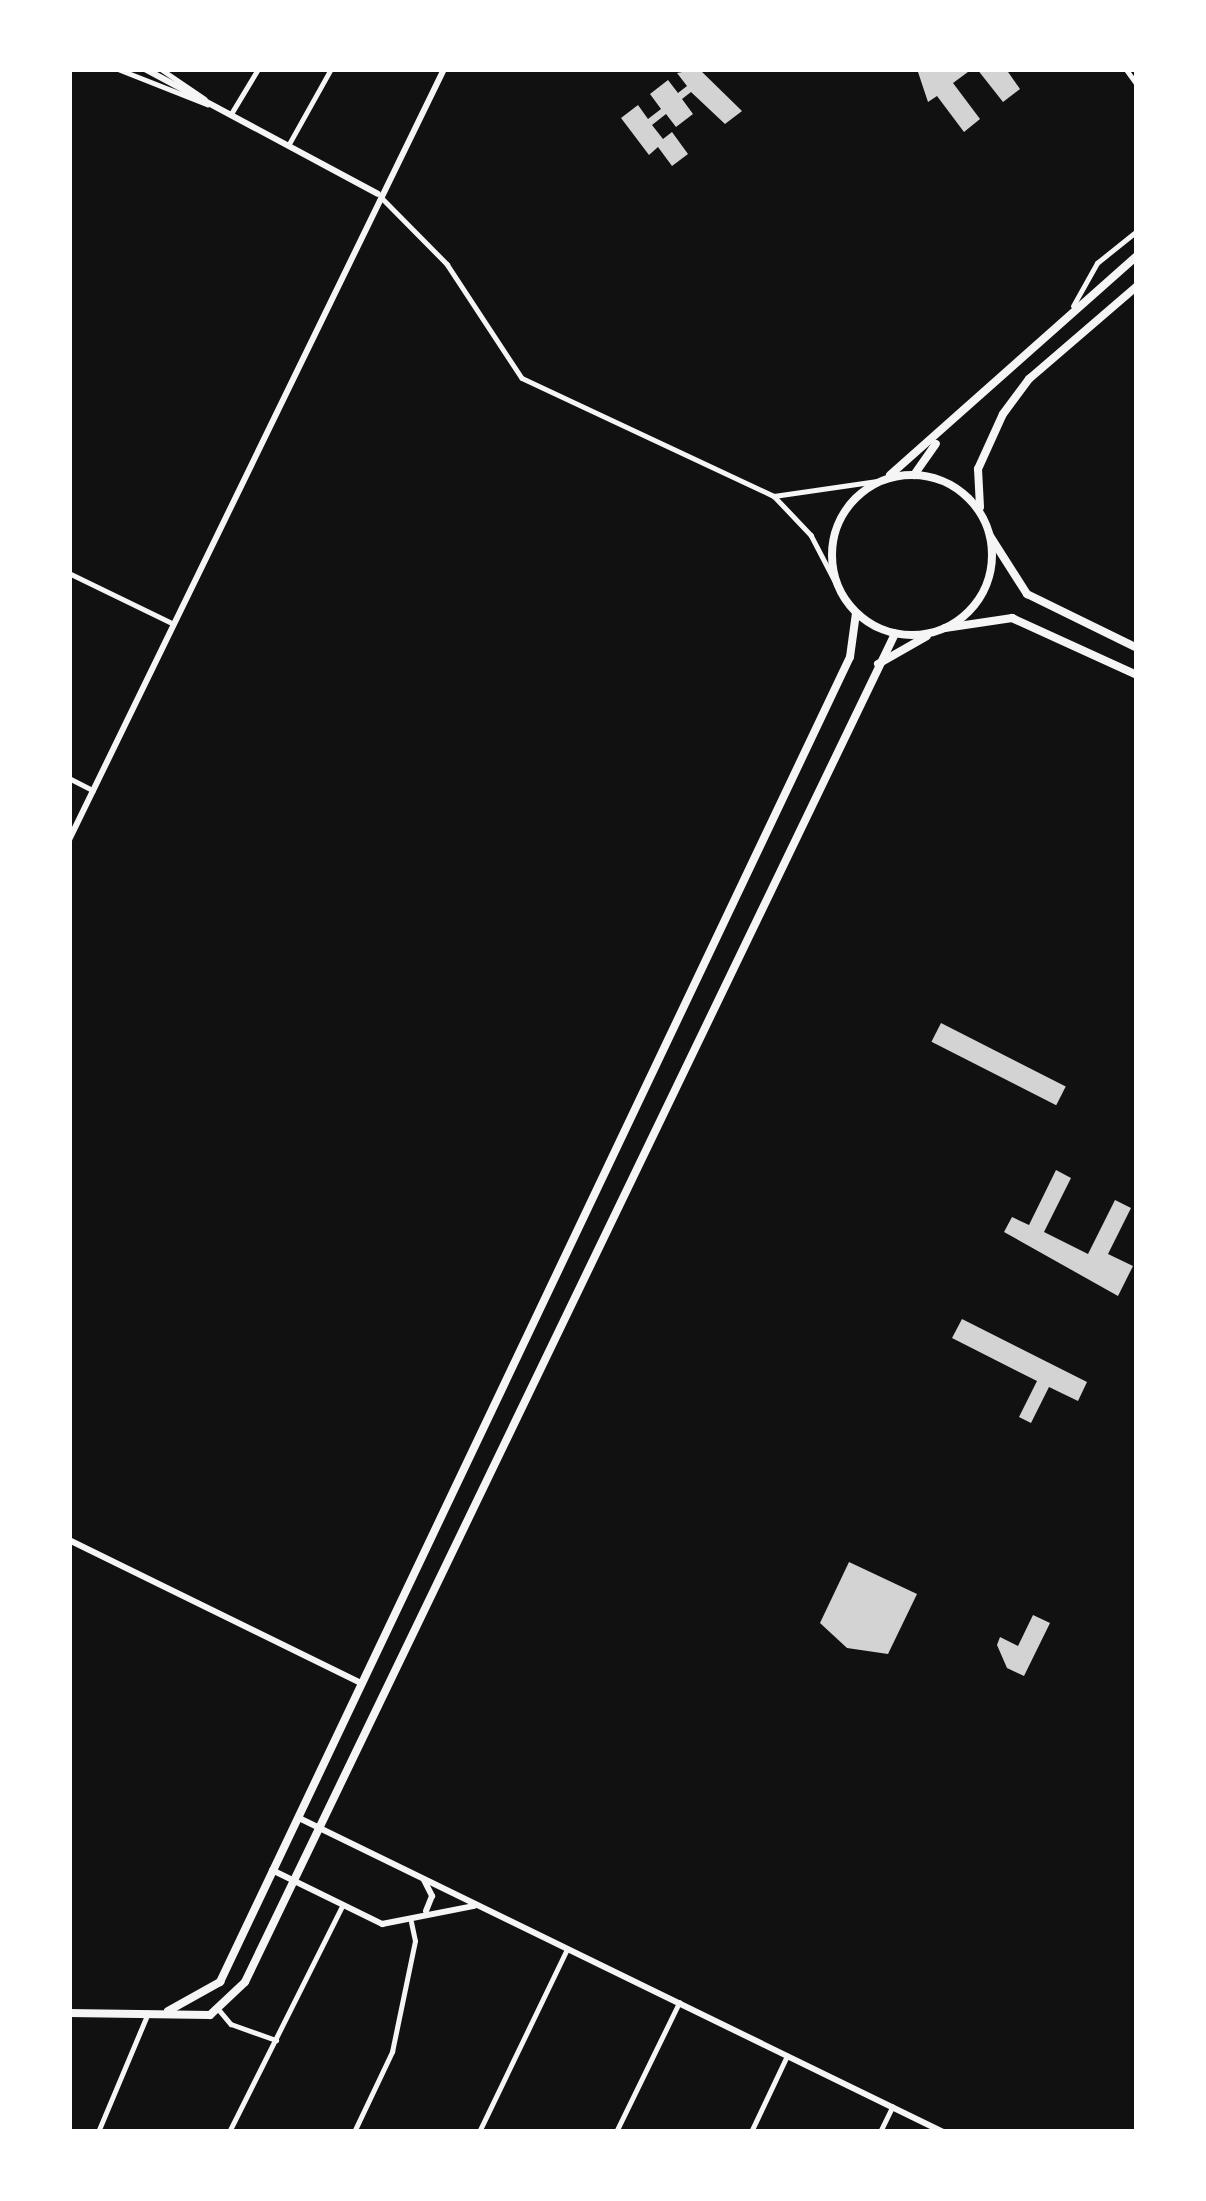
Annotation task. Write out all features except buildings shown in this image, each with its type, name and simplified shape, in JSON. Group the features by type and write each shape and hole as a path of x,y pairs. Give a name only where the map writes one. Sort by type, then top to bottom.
{"main road":[{"path":"1137,256 1073,306 944,434 854,500 835,532 838,587 856,613 895,634 1012,618 1137,675"},
{"path":"1137,286 1029,379 1003,414 978,469 984,520 1012,578 1035,600 1137,648"},
{"path":"914,475 944,434"},
{"path":"884,480 914,475 956,488 984,520"},
{"path":"872,668 945,628 984,590 990,536"},
{"path":"161,2014 215,1989 850,658 856,613"},
{"path":"69,2013 220,2011 245,1982 872,668 895,634"}],"street":[{"path":"118,69 166,94 214,106"},
{"path":"145,69 378,194 447,264 522,377 774,496 811,535 838,587"},
{"path":"161,69 214,106"},
{"path":"231,114 258,69"},
{"path":"289,144 331,69"},
{"path":"69,840 378,194 444,69"},
{"path":"1126,69 1137,84"},
{"path":"1073,306 1096,263 1137,231"},
{"path":"774,496 884,480"},
{"path":"69,573 172,623"},
{"path":"69,778 93,790"},
{"path":"69,1540 361,1683"},
{"path":"298,1817 943,2132"},
{"path":"272,1870 382,1924 480,1906"},
{"path":"422,1878 432,1896 424,1914"},
{"path":"230,2132 342,1906"},
{"path":"354,2132 392,2052 415,1941 411,1922"},
{"path":"478,2132 567,1949"},
{"path":"616,2132 679,2003"},
{"path":"220,2011 231,2024 276,2040"},
{"path":"98,2132 148,2013"},
{"path":"751,2132 787,2056"},
{"path":"880,2132 892,2107"}]}
